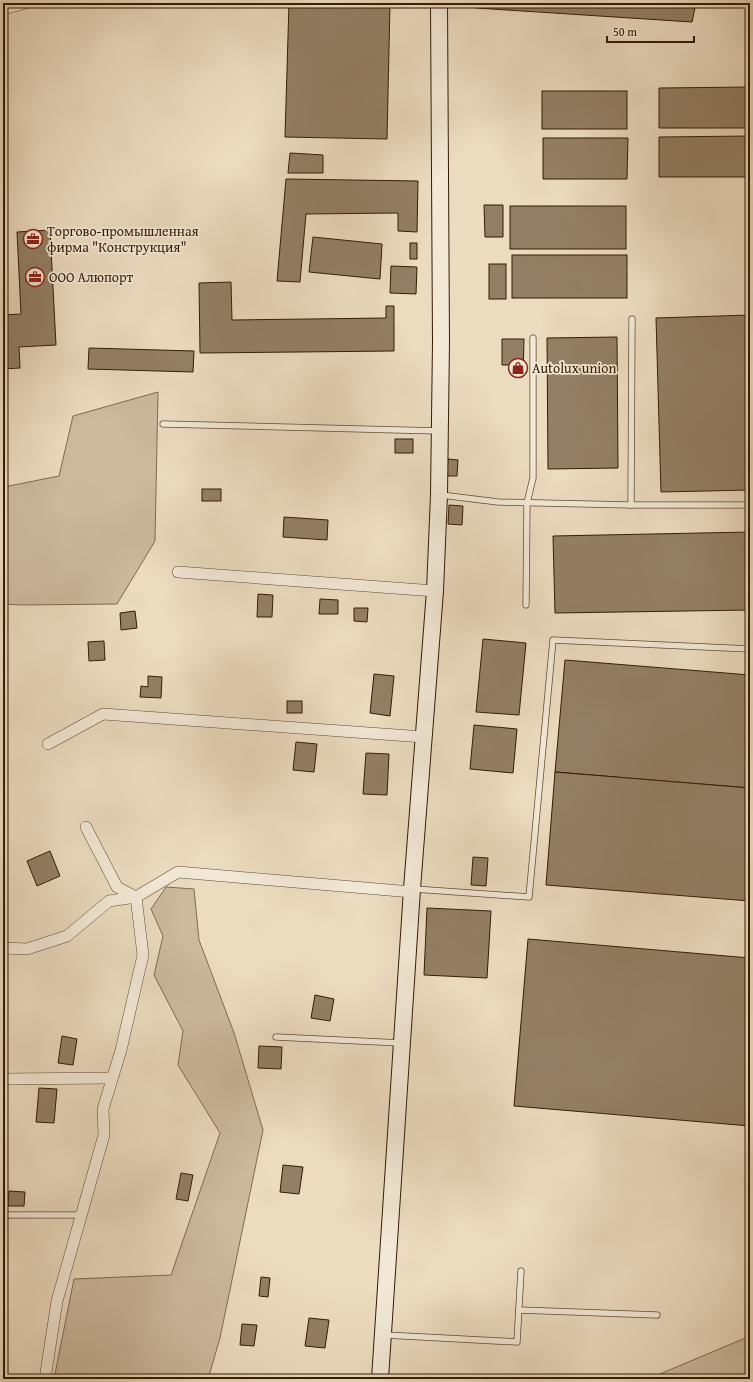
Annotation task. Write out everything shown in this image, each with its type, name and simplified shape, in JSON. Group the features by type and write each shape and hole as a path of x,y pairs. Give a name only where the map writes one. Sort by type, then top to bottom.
{"street":[{"path":"3,9 26,3"},
{"path":"380,1379 412,891 435,591 440,431 441,334 439,3"},
{"path":"178,572 435,591"},
{"path":"48,744 103,714 424,737"},
{"path":"86,827 118,887 136,897"},
{"path":"3,948 28,949 67,936 109,901 136,897 178,872 412,891"},
{"path":"45,1379 57,1301 104,1135 103,1109 121,1050 143,955 136,897"},
{"path":"3,1079 112,1078"}],"lane":[{"path":"631,505 632,319"},
{"path":"526,605 527,503 533,478 533,338"},
{"path":"163,424 440,431"},
{"path":"438,495 498,502 527,503 750,505"},
{"path":"412,891 530,897 553,640 750,649"},
{"path":"276,1037 402,1043"},
{"path":"3,1215 81,1214"},
{"path":"383,1335 517,1342 521,1271"},
{"path":"519,1310 657,1315"}],"shaded area":[{"path":"158,392 155,541 117,604 3,604 4,487 59,476 73,416"},
{"path":"166,887 194,889 199,940 234,1033 263,1130 220,1338 208,1379 54,1379 74,1279 171,1275 220,1133 178,1065 183,1031 154,975 163,936 151,909"},
{"path":"750,1336 750,1379 648,1379"}],"building":[{"path":"289,3 390,3 387,139 285,137"},
{"path":"477,3 696,3 692,22 476,8"},
{"path":"750,87 750,128 659,128 659,88"},
{"path":"542,91 627,91 627,129 542,129"},
{"path":"750,136 750,177 659,177 659,137"},
{"path":"543,138 628,138 627,179 543,179"},
{"path":"290,153 323,155 323,173 288,173"},
{"path":"286,179 418,181 417,232 398,231 398,213 306,214 300,282 277,281"},
{"path":"484,205 503,205 503,237 485,237"},
{"path":"510,206 626,206 626,249 510,249"},
{"path":"50,230 56,345 19,347 20,368 3,369 3,315 21,314 17,232"},
{"path":"313,237 382,244 380,279 309,272"},
{"path":"410,243 417,243 417,259 410,259"},
{"path":"512,255 627,255 627,298 512,298"},
{"path":"489,264 506,264 506,299 489,299"},
{"path":"391,266 417,267 416,294 390,293"},
{"path":"231,282 232,320 386,318 386,306 394,306 394,351 200,353 199,283"},
{"path":"750,315 750,490 661,492 656,318"},
{"path":"617,337 618,468 548,469 547,338"},
{"path":"502,339 524,339 523,377 512,376 512,365 502,365"},
{"path":"89,348 194,351 193,372 88,369"},
{"path":"395,439 413,439 413,453 395,453"},
{"path":"448,459 458,460 457,476 447,476"},
{"path":"202,489 221,489 221,501 202,501"},
{"path":"449,505 463,506 462,525 448,524"},
{"path":"284,517 328,520 327,540 283,537"},
{"path":"750,532 750,610 555,613 553,536"},
{"path":"258,594 273,595 272,617 257,617"},
{"path":"320,599 338,600 338,614 319,614"},
{"path":"354,608 368,608 367,622 354,621"},
{"path":"135,611 137,628 121,630 120,613"},
{"path":"483,639 526,643 519,715 476,712"},
{"path":"104,641 105,660 89,661 88,642"},
{"path":"565,660 750,675 750,788 555,772"},
{"path":"374,674 394,676 390,716 370,713"},
{"path":"148,676 162,677 161,698 140,697 141,686 148,687"},
{"path":"287,701 302,701 302,713 287,713"},
{"path":"474,725 517,729 513,773 470,769"},
{"path":"296,742 317,744 314,772 293,770"},
{"path":"366,753 389,754 387,795 363,794"},
{"path":"555,772 750,788 750,901 546,885"},
{"path":"50,851 60,876 37,886 27,861"},
{"path":"473,857 488,858 486,886 471,885"},
{"path":"427,908 491,911 487,978 424,975"},
{"path":"528,939 750,958 750,1126 514,1106"},
{"path":"315,995 334,999 330,1021 311,1018"},
{"path":"62,1036 77,1039 73,1065 58,1063"},
{"path":"259,1046 282,1047 281,1069 258,1068"},
{"path":"39,1088 57,1089 54,1123 36,1122"},
{"path":"283,1165 303,1167 299,1194 280,1192"},
{"path":"181,1173 193,1175 188,1201 176,1199"},
{"path":"9,1191 25,1192 24,1206 8,1206"},
{"path":"261,1277 270,1278 268,1297 259,1296"},
{"path":"309,1318 329,1320 325,1348 305,1346"},
{"path":"242,1324 257,1325 254,1346 240,1345"}],"place":[{"name":"Торгово-промышленная фирма \"Конструкция\"","path":"33,239"},
{"name":"ООО Алюпорт","path":"35,277"},
{"name":"Autolux union","path":"518,368"}]}
